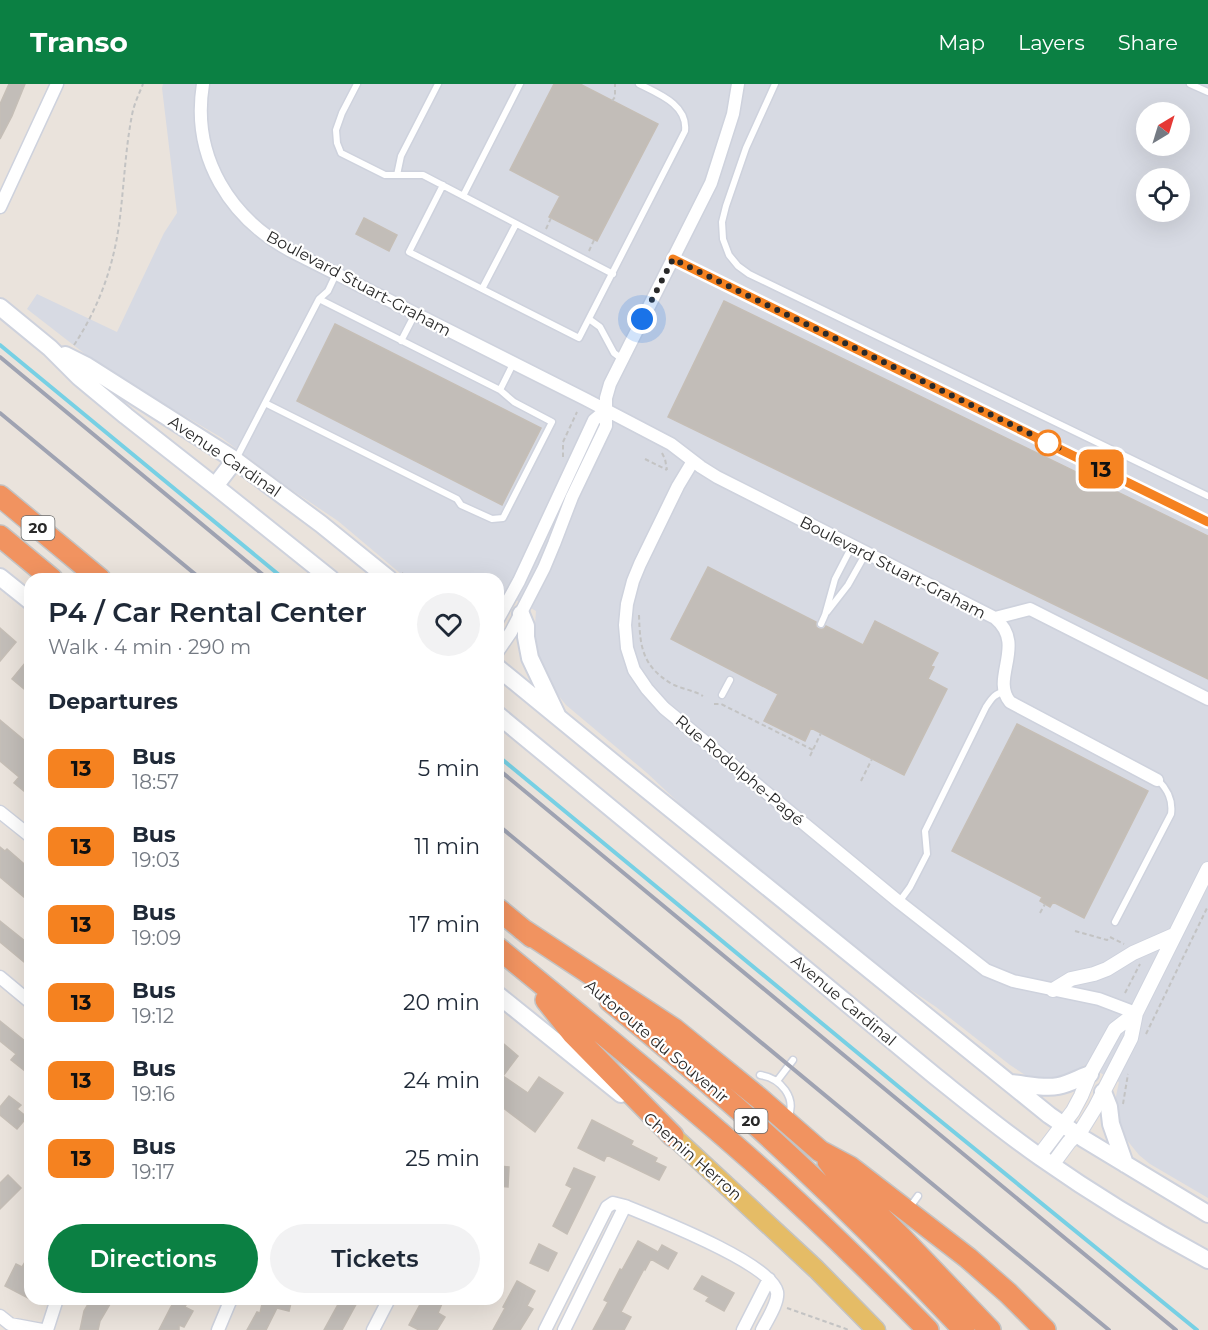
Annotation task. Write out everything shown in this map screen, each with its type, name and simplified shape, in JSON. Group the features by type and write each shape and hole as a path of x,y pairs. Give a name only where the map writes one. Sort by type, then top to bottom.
{"highway":[{"name":"20","path":"0,496 93,573"},
{"name":"20","path":"0,536 45,573"},
{"name":"Autoroute du Souvenir","path":"504,914 763,1131 879,1241 964,1330"},
{"path":"522,929 674,1029 786,1121 820,1151 841,1178 990,1330"},
{"name":"Autoroute du Souvenir","path":"504,953 758,1166 843,1244 928,1330"},
{"path":"517,964 573,1034 673,1136"},
{"path":"820,1151 913,1203 1046,1330"}],"main road":[{"name":"Avenue Cardinal","path":"0,307 50,348 79,377 117,409 324,573"},
{"name":"Avenue Cardinal","path":"50,348 87,366 235,460 321,524 382,573"},
{"path":"215,486 235,460"},
{"path":"0,577 24,596"},
{"path":"521,614 526,626 530,658 559,718"},
{"path":"504,673 1009,1083 1070,1129 1208,1214"},
{"name":"Avenue Cardinal","path":"504,720 954,1091 1046,1161 1129,1216 1208,1260"},
{"name":"Chemin Herron","path":"504,1000 673,1136 816,1269 876,1330"},
{"path":"1009,1083 1056,1086 1089,1074"},
{"path":"1103,1092 1125,1164"}],"street":[{"path":"0,207 57,84"},
{"name":"Boulevard Stuart-Graham","path":"203,84 201,106 204,140 215,173 230,200 249,222 267,237 606,410"},
{"path":"504,644 550,555 572,497 606,426 608,390 703,201 733,114 738,84"},
{"path":"606,410 671,444 693,461"},
{"path":"504,608 519,581 594,420 606,410"},
{"name":"Boulevard Stuart-Graham","path":"693,461 717,477 995,618 1008,634 1005,692"},
{"name":"Rue Rodolphe-Pagé","path":"693,461 678,486 633,581 627,604 625,625 627,648 630,660 647,689 664,708 899,902 986,970 1013,981 1099,999 1136,1012"},
{"path":"995,618 1030,609 1208,699"},
{"path":"1005,692 1016,705 1157,780"},
{"path":"0,812 24,831"},
{"path":"1070,1129 1086,1122 1103,1092 1131,1038 1136,1012 1208,869"},
{"path":"1053,990 1071,979 1107,969 1133,952 1174,935"},
{"path":"0,978 24,997"},
{"path":"1046,1161 1069,1142 1070,1129 1089,1074 1115,1029 1136,1012"},
{"path":"545,1330 607,1207 613,1203 626,1206 704,1240 754,1267 769,1279 774,1285 777,1296 762,1330"},
{"path":"564,1330 626,1206"},
{"path":"743,1330 769,1279"},
{"path":"47,1330 55,1305"},
{"path":"218,1330 228,1305"},
{"path":"373,1330 386,1305"},
{"path":"0,1316 10,1324 42,1330"}],"lane":[{"path":"357,84 336,130 339,149 345,155 382,174 390,176 423,175 613,274"},
{"path":"397,175 401,156 438,84"},
{"path":"464,196 520,84"},
{"path":"443,185 409,252 579,338 686,131 686,120 675,105 639,84"},
{"path":"775,84 746,148 723,215 722,231 725,247 738,266 749,274 1208,496"},
{"path":"1190,84 1208,92"},
{"path":"482,289 516,224"},
{"path":"673,259 1208,522"},
{"path":"235,460 319,299 328,291 336,274"},
{"path":"265,403 457,499 461,505 492,519 503,518 552,422 514,402 500,390 319,299"},
{"path":"401,341 415,314"},
{"path":"589,319 600,327 614,352 622,359"},
{"path":"500,390 513,364"},
{"path":"821,624 835,579 852,546"},
{"path":"825,615 848,585 866,553"},
{"path":"835,579 848,585"},
{"path":"722,695 730,680"},
{"path":"899,902 910,887 927,854 925,831 985,710 994,696 1005,692"},
{"path":"1115,922 1171,814 1169,794 1157,780"},
{"path":"777,1081 793,1060"},
{"path":"760,1075 777,1081 789,1098 790,1112 786,1121"}],"path":[{"path":"71,350 90,320 106,283 119,225 133,112 143,84"},
{"path":"612,101 615,97 615,84"},
{"path":"541,237 551,218"},
{"path":"584,259 594,240"},
{"path":"563,460 563,442 577,412"},
{"path":"645,459 668,470"},
{"name":"Rue Rodolphe-Pagé","path":"639,610 639,632 642,651 647,661 672,683 703,696"},
{"path":"714,704 721,704 813,750"},
{"path":"810,756 821,733"},
{"path":"861,781 872,759"},
{"path":"1040,913 1045,904"},
{"path":"1142,1040 1208,906"},
{"path":"1075,931 1107,940 1110,937 1129,947"},
{"path":"1125,993 1142,960"},
{"path":"1123,1111 1125,1084 1130,1066"},
{"path":"781,1306 849,1330"}],"shaded area":[{"path":"163,84 1208,84 1208,1198 1150,1164 1139,1155 1122,1134 1117,1124 1115,1101 1119,1082 1084,1065 1065,1079 1038,1080 1010,1065 936,1007 868,961 710,832 647,773 566,705 554,690 537,656 534,640 536,611 504,593 504,573 400,573 338,521 222,438 110,372 27,309 37,294 117,332 164,233 177,213"}],"building":[{"path":"9,84 25,84 0,139 0,104"},
{"path":"554,84 580,84 658,124 597,241 549,217 560,196 510,170"},
{"path":"364,218 397,235 389,251 356,234"},
{"path":"724,301 1208,536 1208,679 668,417"},
{"path":"335,324 541,428 502,505 297,401"},
{"path":"708,567 816,622 816,627 819,629 824,629 826,626 863,645 875,621 938,653 931,666 934,667 928,679 947,689 904,775 811,728 805,741 764,721 778,694 671,639"},
{"path":"0,628 16,642 0,661"},
{"path":"24,664 24,689 12,679"},
{"path":"0,720 24,740 24,791 14,783 19,777 0,761"},
{"path":"1017,724 1148,791 1084,918 1053,902 1050,907 1040,901 1042,897 952,851"},
{"path":"0,847 5,851 7,849 24,864 24,897 0,877"},
{"path":"0,921 24,940 24,962 0,942"},
{"path":"0,1021 24,1040 24,1070 11,1060 16,1054 0,1041"},
{"path":"504,1044 518,1056 504,1075"},
{"path":"504,1077 528,1093 539,1077 563,1093 535,1132 504,1109"},
{"path":"9,1096 21,1105 17,1109 24,1115 24,1121 17,1129 0,1115 0,1107"},
{"path":"592,1120 633,1141 631,1145 657,1158 655,1162 666,1167 659,1180 607,1155 604,1161 578,1148"},
{"path":"504,1167 509,1167 508,1187 504,1187"},
{"path":"574,1168 595,1177 567,1234 553,1226 572,1188 566,1185"},
{"path":"8,1175 21,1188 0,1209 0,1183"},
{"path":"638,1241 658,1252 662,1245 677,1253 668,1269 651,1259 644,1269 621,1312 631,1317 624,1330 593,1330 608,1302 604,1300"},
{"path":"539,1244 557,1253 548,1271 530,1263"},
{"path":"16,1264 22,1267 24,1264 24,1296 5,1286"},
{"path":"702,1276 734,1293 724,1311 706,1301 709,1297 694,1289"},
{"path":"517,1281 535,1291 527,1306 533,1309 520,1330 493,1330 505,1308 503,1307"},
{"path":"88,1305 109,1305 100,1321 98,1330 80,1330"},
{"path":"172,1305 186,1305 185,1307 193,1311 184,1327 179,1325 179,1330 159,1330"},
{"path":"262,1305 290,1305 289,1311 277,1308 266,1330 247,1330 257,1312 260,1313"},
{"path":"338,1305 356,1305 342,1330 324,1330"},
{"path":"420,1305 441,1305 438,1313 445,1317 437,1330 419,1330 409,1325"}],"waterway":[{"path":"0,345 277,573"},
{"path":"504,761 1197,1330"}],"railway":[{"path":"0,357 261,573"},
{"path":"0,413 194,573"},
{"path":"504,774 1176,1330"},
{"path":"504,830 1109,1330"}],"bus line":[{"name":"13","path":"673,259 1208,522"}],"route":[{"path":"642,319 673,259 1059,448 1048,443"}]}
